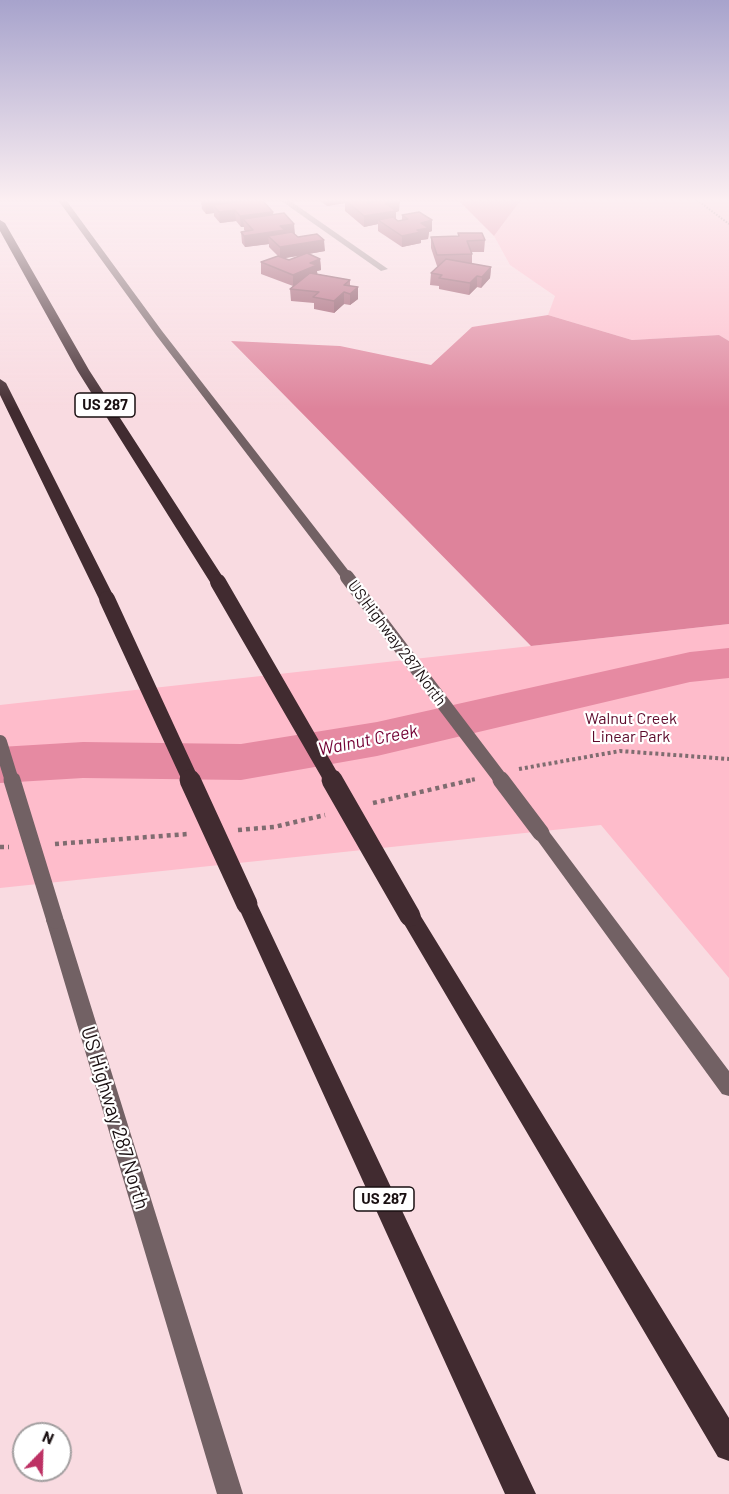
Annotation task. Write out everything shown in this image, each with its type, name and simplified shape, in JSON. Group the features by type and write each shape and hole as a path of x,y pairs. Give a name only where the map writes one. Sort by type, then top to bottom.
{"highway":[{"name":"US 287","path":"26,270 83,370 218,582 410,916 729,1446"},
{"name":"US 287","path":"0,383 107,599 521,1494"}],"main road":[{"name":"US Highway 287 North","path":"113,270 541,833 729,1087"},
{"name":"US Highway 287 North","path":"0,742 230,1494"}],"green space":[{"path":"517,270 729,270 729,341 719,335 632,340 548,315 555,296"},
{"name":"Walnut Creek Linear Park","path":"729,624 729,978 601,825 0,888 0,705"}],"shaded area":[{"path":"548,315 632,340 719,335 729,341 729,624 531,646 231,341 340,346 431,365 472,327"}],"building":[{"path":"280,270 306,270 293,275"},
{"path":"435,270 489,270 482,277 477,276 470,283 439,278 442,275 431,273"},
{"path":"310,273 350,280 344,285 358,287 350,294 344,292 334,301 313,297 319,292 290,289"}],"waterway":[{"name":"Walnut Creek","path":"0,765 83,760 241,762 377,739 690,667 729,663"}]}
